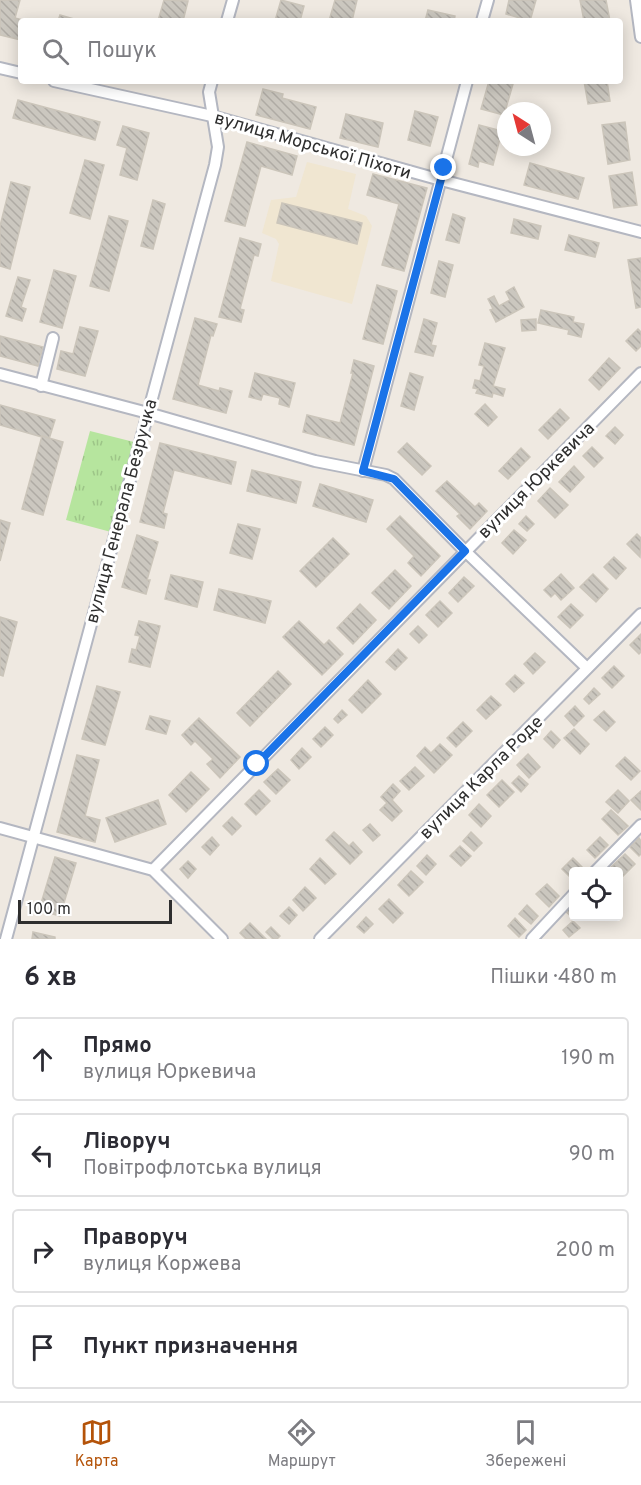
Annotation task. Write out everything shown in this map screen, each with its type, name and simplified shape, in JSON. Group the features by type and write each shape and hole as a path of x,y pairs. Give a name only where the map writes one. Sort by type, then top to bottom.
{"street":[{"path":"228,18 233,0"},
{"path":"483,18 488,0"},
{"path":"636,0 641,37"},
{"path":"0,68 18,72"},
{"name":"вулиця Морської Піхоти","path":"68,84 212,116 441,180 641,232"},
{"name":"вулиця Генерала Безручка","path":"6,939 215,165 218,147 212,116 211,84"},
{"path":"363,471 466,84"},
{"path":"40,386 53,338"},
{"name":"вулиця Юркевича","path":"153,870 641,373"},
{"path":"0,374 148,413 289,454 394,479 587,668"},
{"name":"вулиця Карла Роде","path":"320,939 641,614"},
{"path":"600,867 641,825"},
{"path":"0,828 153,870 222,939"},
{"path":"532,939 569,898"}],"shaded area":[{"path":"307,162 356,174 348,209 366,216 372,226 352,304 271,281 279,244 276,239 262,233 271,200 296,197"}],"green space":[{"path":"90,431 134,442 111,532 66,520"}],"building":[{"path":"0,0 20,0 15,18 18,19 18,39 0,35"},
{"path":"164,0 188,1 184,18 159,18"},
{"path":"281,0 304,6 301,18 276,18"},
{"path":"335,0 357,0 353,18 330,18"},
{"path":"509,0 536,0 531,18 506,14"},
{"path":"580,0 606,0 609,18 583,18"},
{"path":"428,10 455,16 455,18 426,18"},
{"path":"488,84 513,84 508,102 497,102 497,113 481,109"},
{"path":"585,84 607,84 610,101 588,104"},
{"path":"263,89 283,94 282,98 316,107 310,129 256,115"},
{"path":"18,100 100,122 95,140 13,118"},
{"path":"415,111 438,117 430,146 408,140"},
{"path":"346,114 383,123 378,147 340,138"},
{"path":"625,122 630,160 608,164 602,125"},
{"path":"479,125 497,130 497,150 493,165 479,161 478,167 469,164"},
{"path":"123,126 149,133 137,180 120,175 127,148 117,145"},
{"path":"247,142 297,156 292,175 261,166 245,226 225,221"},
{"path":"85,160 104,165 90,219 70,213"},
{"path":"530,163 584,178 578,199 524,185"},
{"path":"632,172 637,205 614,208 609,176"},
{"path":"373,174 427,188 404,271 382,265 399,204 367,195"},
{"path":"11,182 30,187 10,269 0,266 0,226"},
{"path":"153,200 165,204 153,249 141,246"},
{"path":"282,203 362,223 357,244 277,223"},
{"path":"453,214 465,218 459,243 446,240"},
{"path":"109,216 128,221 109,291 90,286"},
{"path":"514,219 541,226 538,239 511,233"},
{"path":"569,235 599,243 595,257 565,250"},
{"path":"240,238 261,244 258,256 254,255 240,309 244,310 241,322 219,317"},
{"path":"641,258 641,307 636,308 628,260"},
{"path":"439,261 453,265 445,297 431,293"},
{"path":"54,270 76,276 62,328 40,322"},
{"path":"18,277 30,280 21,307 26,309 22,321 6,316"},
{"path":"377,285 397,291 383,344 363,339"},
{"path":"514,287 524,307 496,322 488,299 494,296 499,306 510,300 506,292"},
{"path":"541,310 574,317 573,322 584,324 581,337 568,334 569,330 538,323"},
{"path":"195,318 217,324 213,336 211,335 198,385 219,391 220,388 232,391 226,413 173,399"},
{"path":"424,319 437,323 431,345 436,346 433,356 415,352"},
{"path":"536,319 536,330 522,331 521,320"},
{"path":"80,327 98,331 85,376 57,369 61,351 73,354"},
{"path":"638,329 641,332 641,346 636,351 626,341"},
{"path":"0,336 43,347 38,366 0,356"},
{"path":"485,343 505,348 493,386 505,389 503,396 493,393 492,397 476,393 478,389 473,388 475,380 480,381 484,366 479,365"},
{"path":"609,358 620,368 599,390 589,380"},
{"path":"354,360 374,366 354,445 303,432 307,415 340,423 353,373 351,373"},
{"path":"255,373 295,383 289,407 279,404 280,398 263,394 261,400 249,397"},
{"path":"410,373 423,377 414,410 401,406"},
{"path":"485,404 497,417 488,426 475,414"},
{"path":"0,405 55,420 49,439 0,425"},
{"path":"560,409 569,418 548,439 539,430"},
{"path":"615,427 623,435 615,444 606,436"},
{"path":"42,436 63,442 43,515 22,509"},
{"path":"160,443 236,462 231,484 174,470 163,513 167,514 164,528 140,522"},
{"path":"407,443 431,466 422,475 398,452"},
{"path":"592,447 603,458 594,467 583,456"},
{"path":"521,448 530,457 508,479 499,471"},
{"path":"574,466 584,477 570,492 559,482"},
{"path":"252,470 301,482 296,503 247,491"},
{"path":"447,481 475,507 479,503 487,511 470,529 457,516 460,514 436,491"},
{"path":"320,484 373,500 366,522 313,506"},
{"path":"550,488 568,505 555,518 538,501"},
{"path":"400,516 440,556 421,576 408,563 414,556 387,529"},
{"path":"526,516 534,524 527,531 519,524"},
{"path":"0,520 10,523 0,561"},
{"path":"238,524 260,529 252,559 230,553"},
{"path":"514,530 526,540 513,554 502,543"},
{"path":"637,534 641,538 640,557 627,544"},
{"path":"137,535 158,542 147,580 150,580 146,594 122,587"},
{"path":"333,538 349,554 316,587 300,571"},
{"path":"614,557 626,568 616,579 604,567"},
{"path":"395,570 411,586 389,609 372,593"},
{"path":"561,574 574,588 561,600 555,593 551,597 544,590"},
{"path":"593,574 608,589 596,602 580,587"},
{"path":"171,575 203,582 197,607 165,599"},
{"path":"464,577 474,586 458,602 449,593"},
{"path":"219,589 271,601 265,623 214,610"},
{"path":"440,601 452,613 438,627 426,615"},
{"path":"360,604 376,620 353,644 337,628"},
{"path":"571,604 583,615 570,628 558,617"},
{"path":"0,617 17,622 3,676 0,675"},
{"path":"139,621 160,626 150,667 129,662 132,649 136,650 140,636 135,635"},
{"path":"299,621 324,645 329,640 343,654 322,675 283,637"},
{"path":"418,626 427,635 419,643 410,634"},
{"path":"641,634 641,652 639,654 630,645"},
{"path":"398,649 407,658 395,670 386,662"},
{"path":"535,653 545,662 533,674 524,664"},
{"path":"614,666 624,676 612,688 602,678"},
{"path":"278,671 291,684 250,726 237,713"},
{"path":"515,675 524,683 514,692 506,684"},
{"path":"368,680 381,694 362,713 349,700"},
{"path":"97,686 120,692 105,745 82,739"},
{"path":"594,688 600,694 589,704 584,699"},
{"path":"491,696 501,705 486,719 477,710"},
{"path":"575,706 584,716 574,726 565,716"},
{"path":"342,710 347,715 338,723 334,719"},
{"path":"604,711 615,722 606,731 594,720"},
{"path":"150,716 170,721 166,734 146,729"},
{"path":"199,718 240,757 220,778 207,764 213,759 195,741 191,745 182,735"},
{"path":"463,722 472,731 456,747 447,738"},
{"path":"325,727 333,735 321,747 313,739"},
{"path":"574,729 589,744 580,754 564,738"},
{"path":"551,731 560,740 553,748 544,739"},
{"path":"440,744 452,755 434,773 417,756 425,747 431,753"},
{"path":"302,748 311,757 299,769 291,760"},
{"path":"528,754 540,767 529,778 517,765"},
{"path":"77,755 99,760 85,816 100,820 95,842 57,832"},
{"path":"625,757 640,771 631,780 616,766"},
{"path":"415,767 424,776 409,790 400,781"},
{"path":"278,769 290,780 276,794 264,782"},
{"path":"191,772 209,789 186,812 169,795"},
{"path":"519,776 528,784 521,792 512,783"},
{"path":"502,780 514,792 499,807 487,795"},
{"path":"393,784 400,791 392,800 402,811 392,821 380,810 387,803 381,797"},
{"path":"259,790 270,801 256,815 245,804"},
{"path":"618,790 629,801 618,813 606,802"},
{"path":"641,791 641,810 631,800"},
{"path":"158,800 166,824 115,842 106,818"},
{"path":"479,804 491,816 481,827 469,815"},
{"path":"611,810 628,826 618,835 602,819"},
{"path":"232,817 241,826 232,835 223,826"},
{"path":"370,824 380,835 373,841 363,830"},
{"path":"334,832 349,846 353,842 362,852 350,864 326,840"},
{"path":"471,832 482,843 474,851 463,841"},
{"path":"212,837 219,845 210,855 202,847"},
{"path":"600,837 608,845 595,858 587,850"},
{"path":"639,838 641,854 639,856 630,847"},
{"path":"460,846 471,856 461,866 450,856"},
{"path":"625,854 635,864 623,876 623,867 611,867"},
{"path":"427,855 436,864 426,875 417,866"},
{"path":"55,857 76,863 60,916 39,910"},
{"path":"320,858 336,874 325,884 310,869"},
{"path":"573,858 582,867 569,867 569,876 562,869"},
{"path":"188,861 196,869 188,878 180,869"},
{"path":"411,871 423,882 409,896 398,885"},
{"path":"547,884 559,896 549,907 536,894"},
{"path":"305,887 316,898 303,911 293,900"},
{"path":"389,899 403,913 393,923 379,909"},
{"path":"527,905 538,916 531,924 519,914"},
{"path":"289,907 297,915 289,924 280,916"},
{"path":"366,917 373,924 364,933 357,927"},
{"path":"515,918 526,930 519,937 508,926"},
{"path":"573,921 580,928 569,937 563,930"},
{"path":"250,923 266,939 246,939 240,933"},
{"path":"271,927 280,936 277,939 273,939 266,932"},
{"path":"33,932 55,937 55,939 32,939"}],"route":[{"path":"257,764 465,551 394,479 386,475 363,471 444,168"}]}
